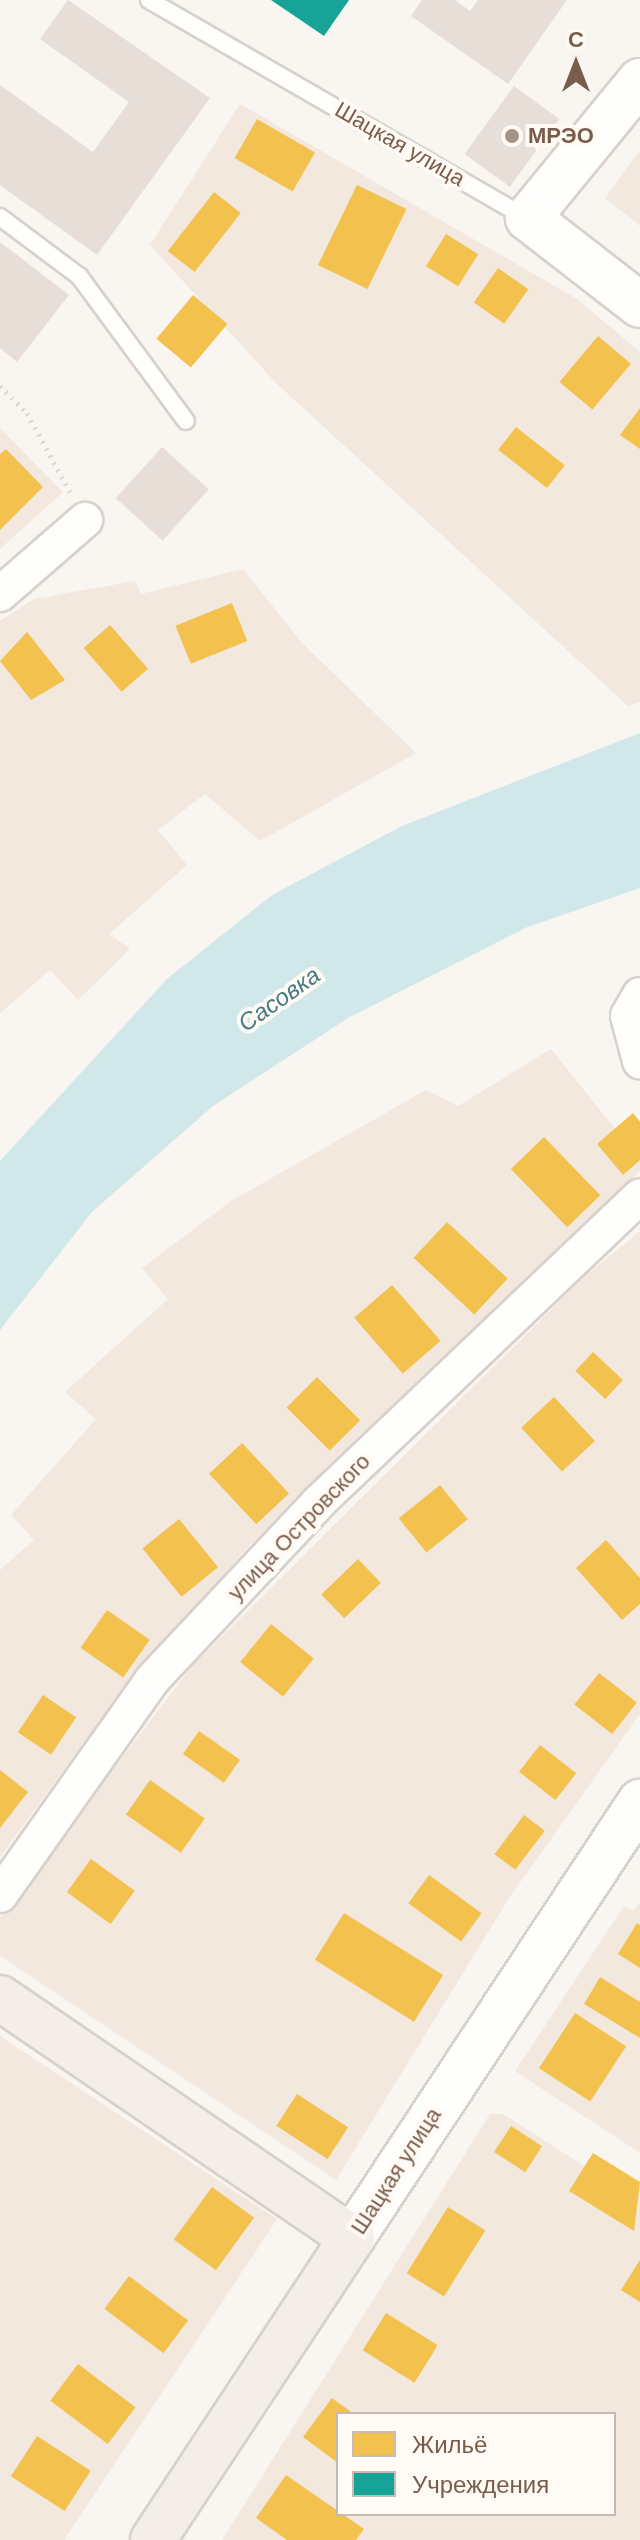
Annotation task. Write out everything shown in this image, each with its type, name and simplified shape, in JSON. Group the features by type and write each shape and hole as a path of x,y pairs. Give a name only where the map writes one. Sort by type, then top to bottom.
{"main road":[{"path":"0,1998 352,2238"},
{"name":"Шацкая улица","path":"153,2540 352,2238"}],"street":[{"path":"528,218 640,81"},
{"name":"Шацкая улица","path":"528,218 640,305"},
{"path":"0,594 85,520"},
{"path":"640,995 628,1016 640,1061"},
{"name":"улица Островского","path":"0,1895 152,1680 319,1502 640,1196"},
{"name":"Шацкая улица","path":"352,2238 640,1802"}],"lane":[{"name":"Шацкая улица","path":"149,0 528,218"},
{"path":"0,217 79,276 186,421"}],"path":[{"path":"0,386 27,413 85,520"}],"shaded area":[{"path":"240,104 577,299 640,352 640,702 628,706 276,383 150,245"},
{"path":"640,150 640,226 605,198"},
{"path":"0,428 63,492 0,549"},
{"path":"243,569 303,644 416,753 260,841 205,794 158,830 187,865 109,934 130,949 78,1000 50,970 0,1013 0,621 34,599 135,581 141,594"},
{"path":"551,1049 640,1160 640,1171 246,1549 107,1711 0,1857 0,1570 34,1540 11,1515 96,1419 65,1392 168,1299 142,1268 231,1201 426,1090 458,1106"},
{"path":"640,1231 640,1714 509,1898 336,2180 0,1956 0,1918 192,1666 584,1277"},
{"path":"640,1902 640,2153 515,2071 624,1906 634,1911"},
{"path":"0,2036 277,2219 64,2540 0,2540"},
{"path":"490,2114 503,2114 584,2166 593,2153 640,2183 640,2540 222,2540"}],"water":[{"name":"Сасовка","path":"640,733 640,888 525,928 348,1018 213,1106 92,1212 0,1330 0,1161 167,979 272,895 402,826"}],"building: Жильё":[{"path":"257,119 315,152 293,191 234,158"},
{"path":"357,185 406,209 367,289 318,265"},
{"path":"214,192 241,213 195,272 168,251"},
{"path":"446,234 478,254 458,286 426,266"},
{"path":"498,268 528,289 504,324 474,302"},
{"path":"193,295 227,324 191,368 156,339"},
{"path":"598,336 631,364 592,410 559,382"},
{"path":"640,408 640,449 620,435"},
{"path":"516,427 565,465 547,488 498,450"},
{"path":"6,449 43,487 0,530 0,454"},
{"path":"232,603 247,641 191,664 175,626"},
{"path":"110,625 148,669 122,692 84,648"},
{"path":"27,632 65,680 31,700 0,661"},
{"path":"633,1113 640,1122 640,1160 623,1175 597,1144"},
{"path":"544,1137 600,1195 567,1227 511,1169"},
{"path":"447,1222 508,1279 474,1314 414,1258"},
{"path":"392,1285 441,1341 403,1374 354,1318"},
{"path":"593,1352 623,1380 605,1399 575,1371"},
{"path":"317,1377 360,1420 330,1451 287,1407"},
{"path":"554,1397 595,1441 562,1472 521,1428"},
{"path":"242,1443 289,1493 256,1524 209,1474"},
{"path":"440,1485 468,1519 427,1553 399,1518"},
{"path":"179,1519 218,1567 181,1597 142,1549"},
{"path":"606,1540 640,1578 640,1604 622,1620 576,1568"},
{"path":"358,1559 381,1583 344,1618 321,1594"},
{"path":"107,1610 150,1640 123,1678 81,1648"},
{"path":"271,1624 314,1659 283,1697 240,1662"},
{"path":"599,1673 637,1703 612,1734 574,1705"},
{"path":"43,1695 76,1717 51,1755 18,1732"},
{"path":"199,1731 240,1760 224,1783 183,1754"},
{"path":"540,1745 576,1773 555,1800 519,1772"},
{"path":"0,1770 28,1792 0,1828"},
{"path":"150,1780 205,1818 181,1853 126,1814"},
{"path":"524,1815 545,1831 515,1870 495,1854"},
{"path":"91,1859 135,1891 111,1924 67,1892"},
{"path":"429,1875 482,1913 461,1942 408,1903"},
{"path":"344,1913 443,1975 414,2022 315,1960"},
{"path":"637,1923 640,1925 640,1968 618,1954"},
{"path":"600,1977 640,2002 640,2038 584,2004"},
{"path":"575,2013 626,2046 590,2102 539,2068"},
{"path":"297,2094 348,2127 327,2159 276,2126"},
{"path":"511,2126 542,2146 525,2172 494,2152"},
{"path":"593,2153 640,2182 634,2231 569,2191"},
{"path":"212,2187 254,2218 216,2270 174,2240"},
{"path":"448,2207 485,2230 444,2296 407,2273"},
{"path":"640,2260 640,2302 621,2290"},
{"path":"129,2276 188,2321 163,2353 104,2309"},
{"path":"386,2313 438,2345 414,2383 363,2350"},
{"path":"78,2364 136,2407 108,2444 50,2401"},
{"path":"332,2398 351,2412 336,2412 336,2462 303,2437"},
{"path":"37,2436 91,2471 65,2511 11,2476"},
{"path":"286,2475 336,2510 336,2516 345,2516 364,2529 356,2540 287,2540 256,2518"}],"building: Учреждения":[{"path":"271,0 349,0 324,36"}],"building: Прочее":[{"path":"68,0 210,98 97,255 0,185 0,85 93,152 129,102 40,39"},
{"path":"422,0 455,0 470,11 478,0 567,0 508,84 411,16"},
{"name":"МРЭО","path":"514,86 559,119 510,187 465,154"},
{"path":"0,242 69,295 17,362 0,348"},
{"path":"162,447 209,489 163,540 116,498"}],"place":[{"name":"МРЭО","path":"512,136"}]}
